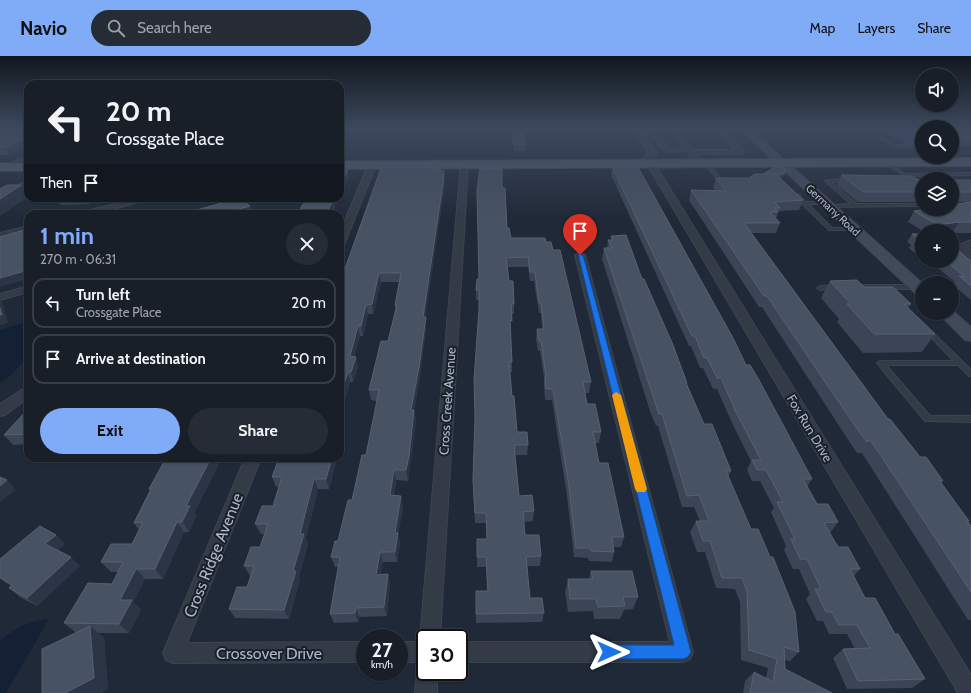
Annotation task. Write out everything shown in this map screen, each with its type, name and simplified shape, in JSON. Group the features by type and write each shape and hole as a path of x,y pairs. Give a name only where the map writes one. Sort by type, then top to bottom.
{"main road":[{"path":"344,165 464,165 652,159 701,164 915,162"},
{"name":"Germany Road","path":"776,159 915,284"},
{"path":"959,161 971,162"},
{"path":"3,168 24,167"},
{"path":"954,320 971,336"}],"street":[{"path":"3,168 22,159"},
{"name":"Fox Run Drive","path":"652,159 970,693"},
{"path":"697,159 701,164"},
{"path":"344,233 372,165"},
{"name":"Cross Creek Avenue","path":"431,629 464,165"},
{"path":"0,200 24,185"},
{"path":"101,210 131,202"},
{"path":"137,208 140,202"},
{"path":"0,236 24,230"},
{"path":"971,243 961,246 971,257"},
{"path":"468,652 683,652 580,255"},
{"path":"0,297 24,289"},
{"path":"0,411 24,394"},
{"name":"Cross Ridge Avenue","path":"173,653 251,462"},
{"name":"Crossover Drive","path":"173,653 356,652"},
{"path":"426,693 427,681"}],"lane":[{"path":"887,163 915,182"},
{"path":"701,164 720,180 736,181"},
{"path":"904,174 971,174"},
{"path":"850,180 827,181 856,206"},
{"path":"904,180 912,180"},
{"path":"793,192 831,229 854,229"},
{"path":"804,203 856,206 915,205"},
{"path":"820,288 844,287"},
{"path":"852,287 915,289"},
{"path":"884,287 895,298"},
{"path":"922,325 971,374"},
{"path":"960,363 880,363 928,419 971,419"}],"water":[{"path":"24,322 24,361 10,376 0,383 0,330"},
{"path":"49,619 6,693 0,693 0,640 29,623"}],"building":[{"path":"778,165 781,165 787,171 781,175 763,174"},
{"path":"612,166 634,166 636,169 639,169 733,338 746,365 750,365 759,380 812,479 803,479 817,504 828,504 838,522 824,523 838,547 848,547 860,569 850,569 865,598 875,598 895,634 898,634 925,679 858,681 843,649 870,648 857,625 839,625 832,612 826,612 815,589 821,589 807,559 800,559 791,539 795,539 777,502 783,502 766,470 757,470 752,460 761,460 736,412 721,378 717,378 707,358 704,358 695,336 692,336"},
{"path":"381,168 440,168 440,171 444,171 423,317 426,317 411,410 414,410 409,456 406,470 394,470 390,495 401,496 395,533 398,533 395,552 380,552 376,575 388,574 384,607 356,608 355,613 330,614 340,557 331,557 335,541 338,541 348,500 352,500 362,455 366,455 379,390 369,390 381,341 388,341 397,305 395,305 401,273 379,273 372,304 366,305 361,326 358,326 350,356 356,357 351,372 348,372 344,384 344,271"},
{"path":"480,168 502,169 502,188 505,188 507,228 509,228 511,238 545,238 546,242 551,242 553,250 560,250 591,382 583,382 587,404 595,404 601,432 593,432 599,463 608,463 624,537 612,537 614,552 591,551 590,548 576,548 569,486 553,389 546,389 546,376 541,341 539,341 537,329 544,329 535,272 530,272 528,257 506,258 509,281 513,281 514,304 511,304 512,321 510,320 512,362 509,362 512,396 514,396 517,432 527,432 528,445 514,445 519,496 532,495 534,511 523,512 525,535 539,535 541,556 526,557 530,598 542,598 544,613 476,614 476,591 488,591 486,557 477,557 477,539 487,539 486,513 475,513 473,480 475,417 474,380 479,309 479,290 476,290 477,279 479,279 477,191"},
{"path":"344,170 348,170 344,178"},
{"path":"755,174 776,174 803,200 774,202 780,208 775,208 778,212 770,212 780,223 744,223 888,419 890,419 920,457 926,457 943,481 939,480 969,521 967,521 971,526 971,592 871,441 866,441 853,423 767,296 764,296 691,190 726,191 716,178 752,178 750,177"},
{"path":"841,175 912,176 915,178 915,192 863,192"},
{"path":"959,180 971,180 971,192 959,192"},
{"path":"7,185 21,185 0,199 0,189"},
{"path":"226,202 245,202 250,206 236,210 196,210"},
{"path":"304,202 332,202 328,210 300,210"},
{"path":"971,202 971,222 936,224 923,216 959,216 959,204"},
{"path":"24,230 24,271 0,278 0,237"},
{"path":"626,235 642,279 644,279 673,345 686,383 704,424 712,424 731,471 726,471 751,529 758,529 770,557 773,557 795,612 799,652 784,647 785,669 832,693 750,693 754,672 773,682 777,659 749,650 747,591 742,578 722,578 710,541 703,541 696,521 709,521 699,495 687,496 662,414 659,414 604,248 612,248 608,240 613,240 611,236"},
{"path":"959,252 971,261 971,286 959,276 965,277 954,268 959,268"},
{"path":"857,280 864,287 893,287 911,304 904,304 915,315 915,320 921,320 935,334 874,334 847,304 851,304 830,281"},
{"path":"24,413 24,434 4,435"},
{"path":"164,462 209,462 186,506 190,506 182,522 177,522 155,569 136,569 120,600 132,600 119,624 64,623 88,583 112,584 123,562 101,562 111,544 132,544 143,522 134,523 151,489 149,489"},
{"path":"278,462 331,462 326,479 314,479 300,534 304,534 293,571 296,571 284,610 229,609 237,587 247,587 254,566 244,566 251,547 260,547 268,524 255,524 262,506 273,506 282,477 272,477"},
{"path":"0,477 7,480 0,486"},
{"path":"40,526 56,535 45,544 71,557 27,598 9,588 12,585 0,577 0,559"},
{"path":"591,571 632,571 638,597 623,597 625,606 598,607 596,599 570,599 568,579 593,579"},
{"path":"90,626 94,678 65,693 42,693 42,649"}],"slow traffic":[{"path":"616,395 641,489"}],"route":[{"path":"580,255 683,652 609,652"}]}
